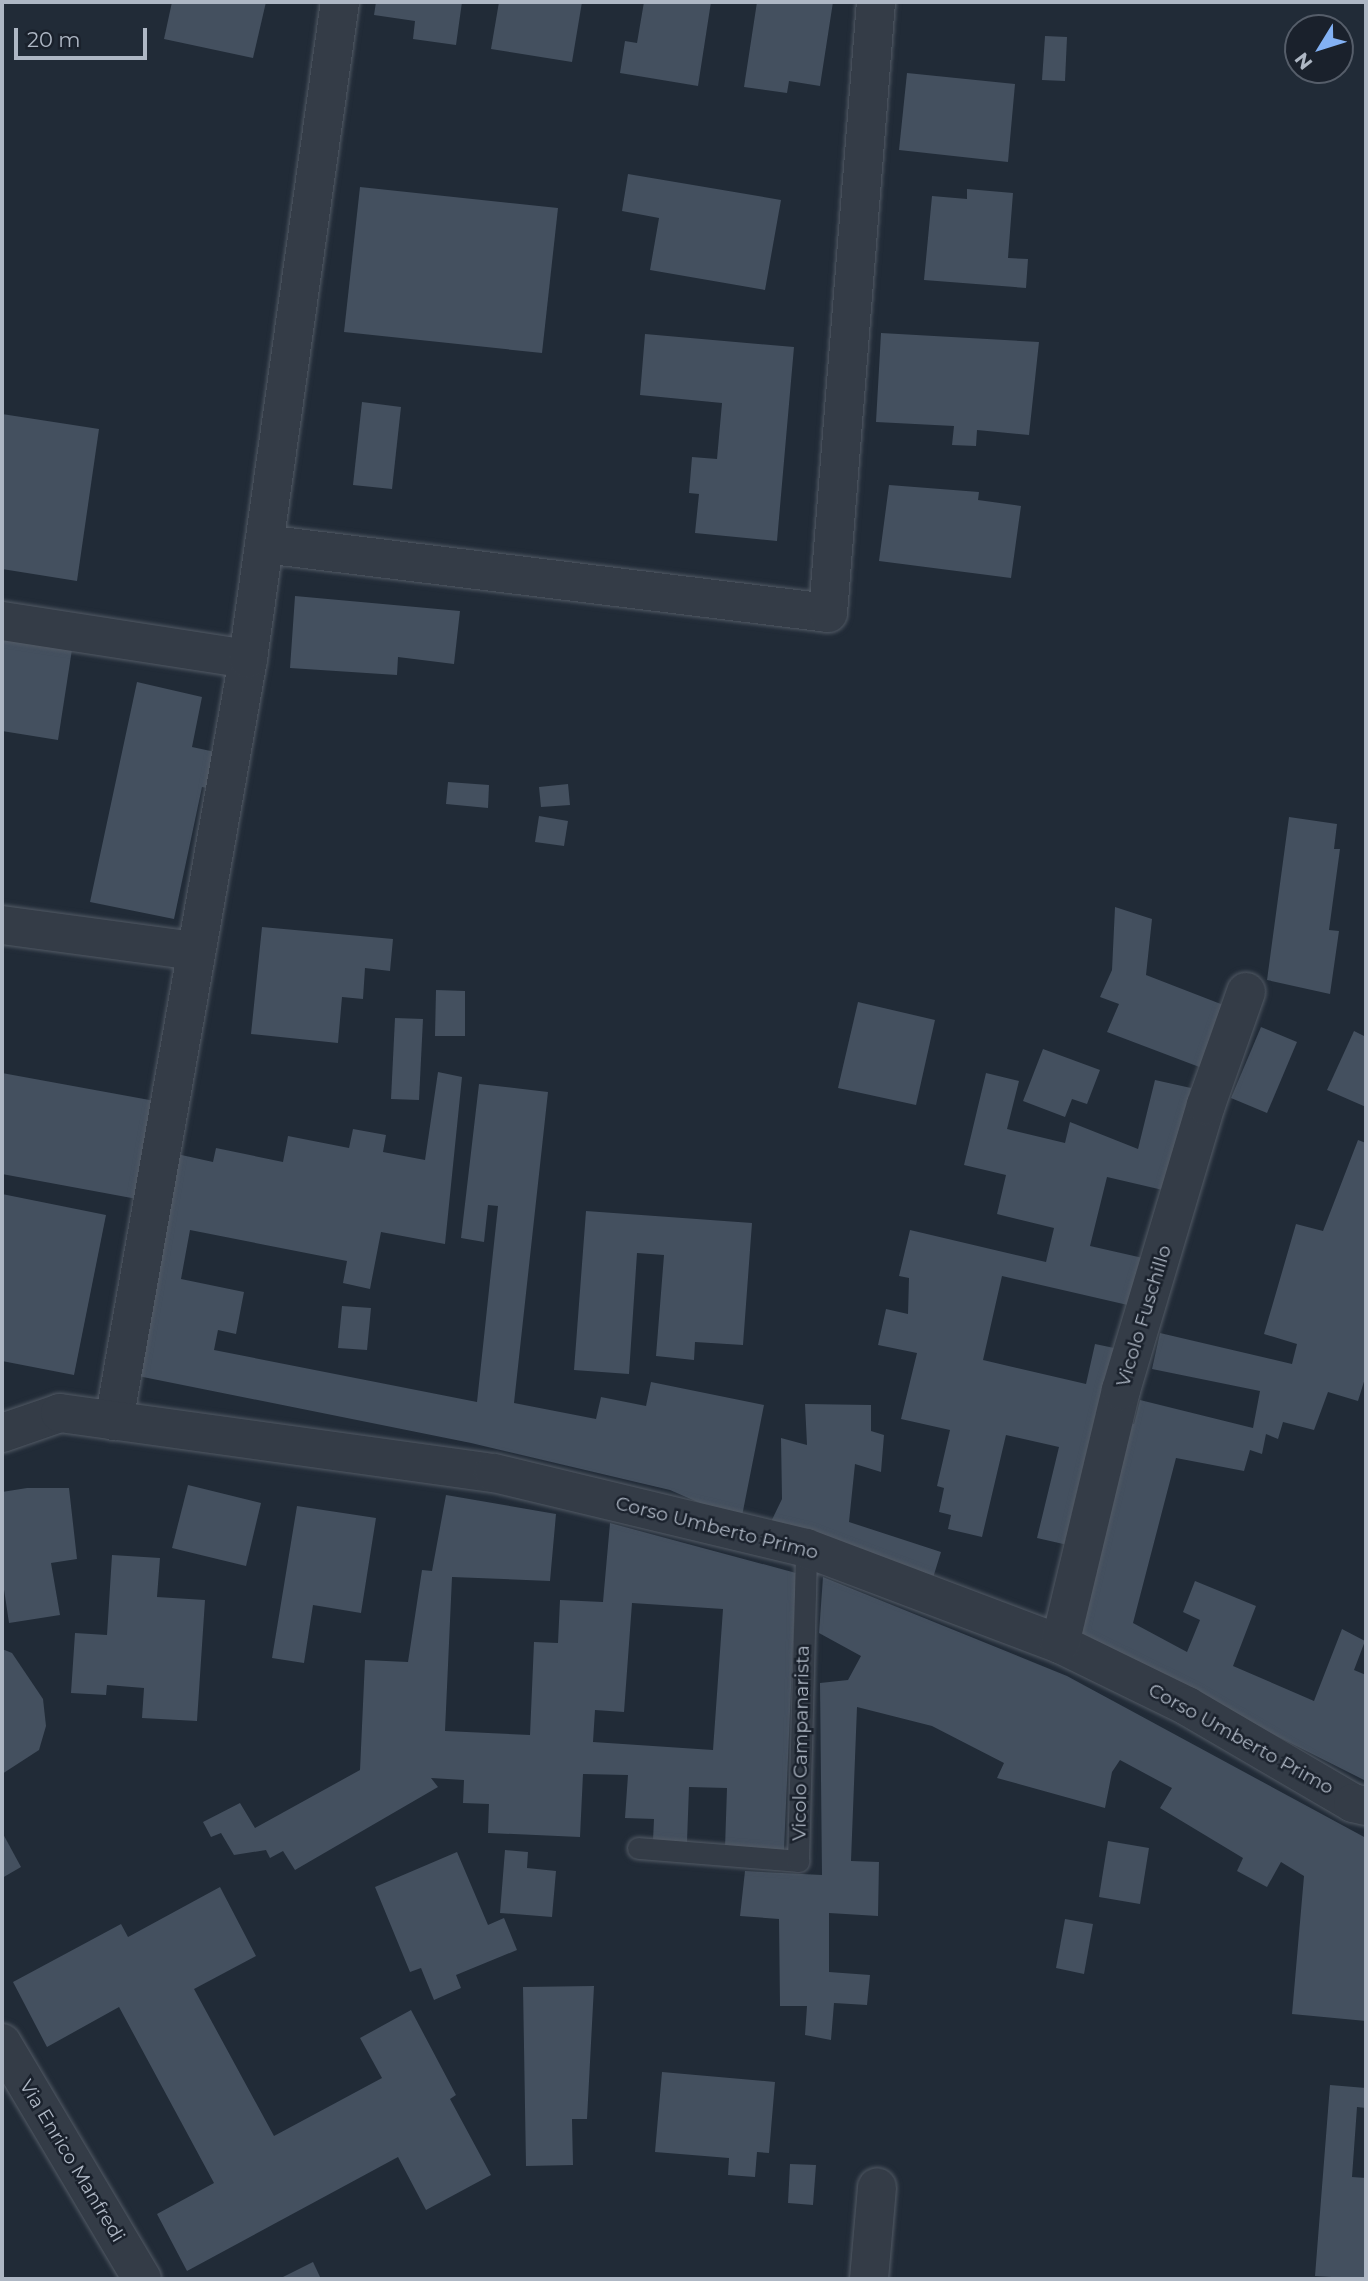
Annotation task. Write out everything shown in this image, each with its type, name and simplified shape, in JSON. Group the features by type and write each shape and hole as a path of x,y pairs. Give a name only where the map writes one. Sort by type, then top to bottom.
{"street":[{"path":"114,1420 247,659 340,2"},
{"path":"264,544 828,613 876,2"},
{"path":"2,621 247,659"},
{"path":"2,925 194,951"},
{"name":"Vicolo Fuschillo","path":"1060,1644 1121,1391 1206,1105 1246,992"},
{"name":"Corso Umberto Primo","path":"2,1433 60,1413 494,1473 806,1548 1060,1644 1187,1706 1353,1803 1366,1806"},
{"name":"Via Enrico Manfredi","path":"2,2043 142,2279"},
{"path":"869,2279 877,2187"}],"lane":[{"name":"Vicolo Campanarista","path":"638,1848 798,1861 806,1548"}],"building":[{"path":"172,2 266,2 253,58 164,39"},
{"path":"376,2 462,2 456,45 413,39 415,21 374,15"},
{"path":"499,2 582,2 572,62 491,49"},
{"path":"644,2 711,2 698,86 620,73 625,41 637,43"},
{"path":"757,2 833,2 820,86 789,81 787,93 744,87"},
{"path":"1045,36 1067,37 1065,81 1042,80"},
{"path":"907,73 1015,84 1008,162 899,150"},
{"path":"628,174 781,200 765,290 650,270 659,218 622,211"},
{"path":"360,187 558,208 542,353 344,332"},
{"path":"967,189 1013,193 1008,258 1028,259 1026,288 924,280 932,196 967,199"},
{"path":"881,333 1039,342 1029,435 977,430 976,446 952,445 954,426 876,422"},
{"path":"645,334 794,347 777,541 695,533 699,494 689,493 692,457 717,459 722,403 640,395"},
{"path":"362,402 401,407 392,489 353,485"},
{"path":"2,414 99,429 77,581 2,569"},
{"path":"889,485 979,492 978,500 1021,506 1011,578 879,561"},
{"path":"295,596 460,611 454,664 398,657 397,675 290,668"},
{"path":"2,631 73,643 58,740 2,731"},
{"path":"137,682 202,697 192,747 220,753 212,789 202,787 174,919 90,902"},
{"path":"448,782 489,785 488,808 446,804"},
{"path":"568,784 570,805 541,807 539,787"},
{"path":"539,816 568,821 564,846 535,842"},
{"path":"1289,817 1337,824 1334,849 1340,849 1329,930 1339,931 1330,994 1267,980"},
{"path":"1115,907 1152,919 1146,975 1226,1006 1202,1068 1107,1032 1119,1004 1100,997 1112,970"},
{"path":"262,927 393,939 390,971 365,968 363,999 342,997 338,1043 251,1034"},
{"path":"436,990 465,991 465,1036 435,1036"},
{"path":"858,1002 935,1020 916,1105 838,1088"},
{"path":"395,1018 423,1019 419,1100 391,1099"},
{"path":"1261,1027 1297,1042 1267,1113 1231,1098"},
{"path":"1354,1031 1366,1037 1366,1107 1327,1090"},
{"path":"1043,1049 1100,1070 1087,1104 1072,1099 1065,1117 1023,1101"},
{"path":"438,1072 462,1077 445,1244 381,1232 370,1289 343,1283 347,1261 190,1230 181,1279 244,1292 236,1334 218,1330 214,1350 477,1402 498,1206 488,1205 484,1242 461,1238 479,1084 548,1092 514,1403 596,1419 601,1397 646,1406 651,1382 764,1405 741,1521 670,1490 471,1443 133,1375 177,1154 213,1162 216,1148 283,1162 288,1136 349,1148 353,1129 386,1135 383,1152 425,1160"},
{"path":"2,1073 155,1101 137,1199 2,1174"},
{"path":"986,1073 1019,1081 1007,1129 1065,1143 1070,1122 1138,1149 1155,1080 1191,1088 1167,1191 1107,1177 1090,1246 1143,1258 1132,1306 1002,1276 983,1360 1086,1384 1095,1344 1119,1349 1072,1546 1037,1538 1059,1447 1006,1435 982,1537 948,1529 951,1515 939,1512 944,1488 937,1486 950,1430 901,1419 917,1353 878,1345 886,1309 908,1314 909,1278 899,1276 910,1230 1046,1262 1054,1228 997,1214 1006,1175 964,1165"},
{"path":"1358,1140 1366,1143 1366,1375 1358,1401 1328,1392 1314,1430 1283,1422 1278,1439 1266,1434 1262,1454 1250,1450 1244,1471 1176,1458 1133,1623 1187,1652 1200,1620 1183,1612 1195,1581 1256,1606 1233,1666 1314,1701 1342,1629 1365,1641 1354,1670 1366,1675 1366,1781 1078,1636 1125,1421 1134,1424 1140,1400 1253,1428 1260,1391 1152,1369 1160,1333 1292,1364 1297,1344 1264,1334 1296,1224 1323,1231"},
{"path":"2,1194 106,1215 74,1375 2,1361"},
{"path":"586,1211 752,1223 743,1345 695,1342 694,1360 656,1356 664,1255 637,1253 629,1374 574,1370"},
{"path":"342,1306 371,1308 367,1350 338,1348"},
{"path":"805,1404 871,1405 871,1431 884,1435 881,1472 855,1464 849,1522 941,1552 932,1581 768,1528 782,1499 781,1438 807,1445"},
{"path":"188,1485 261,1503 246,1566 172,1548"},
{"path":"27,1488 69,1488 77,1559 51,1563 60,1615 9,1623 2,1576 2,1492"},
{"path":"446,1495 556,1514 550,1581 452,1577 445,1731 530,1735 534,1642 558,1643 560,1600 603,1602 610,1523 796,1573 784,1850 725,1848 727,1788 689,1787 687,1842 653,1840 654,1819 625,1818 628,1775 583,1774 580,1837 488,1833 489,1804 463,1803 464,1780 431,1778 438,1787 295,1870 283,1851 270,1858 266,1850 234,1855 221,1833 211,1837 203,1822 240,1803 255,1828 360,1770 365,1660 408,1662 422,1570 432,1571","holes":["632,1603 723,1609 713,1750 593,1742 595,1710 624,1712"]},
{"path":"297,1506 376,1518 361,1613 313,1605 304,1663 272,1658"},
{"path":"112,1555 160,1558 157,1597 205,1600 197,1721 142,1718 144,1688 107,1685 106,1695 71,1693 75,1633 107,1635"},
{"path":"823,1577 1067,1676 1366,1838 1366,2021 1292,2014 1304,1876 1281,1862 1267,1887 1237,1871 1243,1858 1160,1808 1172,1788 1120,1760 1112,1772 1105,1808 997,1778 1004,1763 932,1726 857,1707 851,1861 879,1862 878,1916 829,1913 829,1972 870,1975 867,2005 834,2003 831,2040 805,2035 807,2006 780,2006 779,1919 740,1916 745,1871 822,1875 820,1683 848,1680 861,1656 819,1633"},
{"path":"2,1649 12,1653 43,1699 46,1726 39,1750 2,1774"},
{"path":"2,1832 21,1867 2,1878"},
{"path":"1108,1841 1149,1848 1140,1904 1099,1897"},
{"path":"505,1850 528,1852 527,1868 556,1871 552,1917 500,1913"},
{"path":"457,1852 488,1925 504,1918 517,1950 456,1975 461,1988 434,2000 421,1968 410,1972 375,1887"},
{"path":"220,1887 256,1956 194,1989 274,2136 382,2078 360,2038 411,2010 456,2095 450,2099 491,2175 426,2210 398,2157 187,2271 157,2214 214,2183 119,2007 47,2047 13,1982 121,1924 128,1937"},
{"path":"1065,1919 1093,1924 1084,1974 1056,1968"},
{"path":"594,1986 587,2119 572,2119 573,2165 526,2166 523,1987"},
{"path":"662,2072 775,2082 769,2153 757,2152 755,2177 728,2175 729,2158 655,2152"},
{"path":"1330,2085 1366,2088 1366,2108 1357,2107 1352,2177 1366,2178 1365,2279 1315,2276"},
{"path":"790,2164 816,2165 813,2205 788,2203"},
{"path":"313,2262 321,2279 279,2279"}]}
